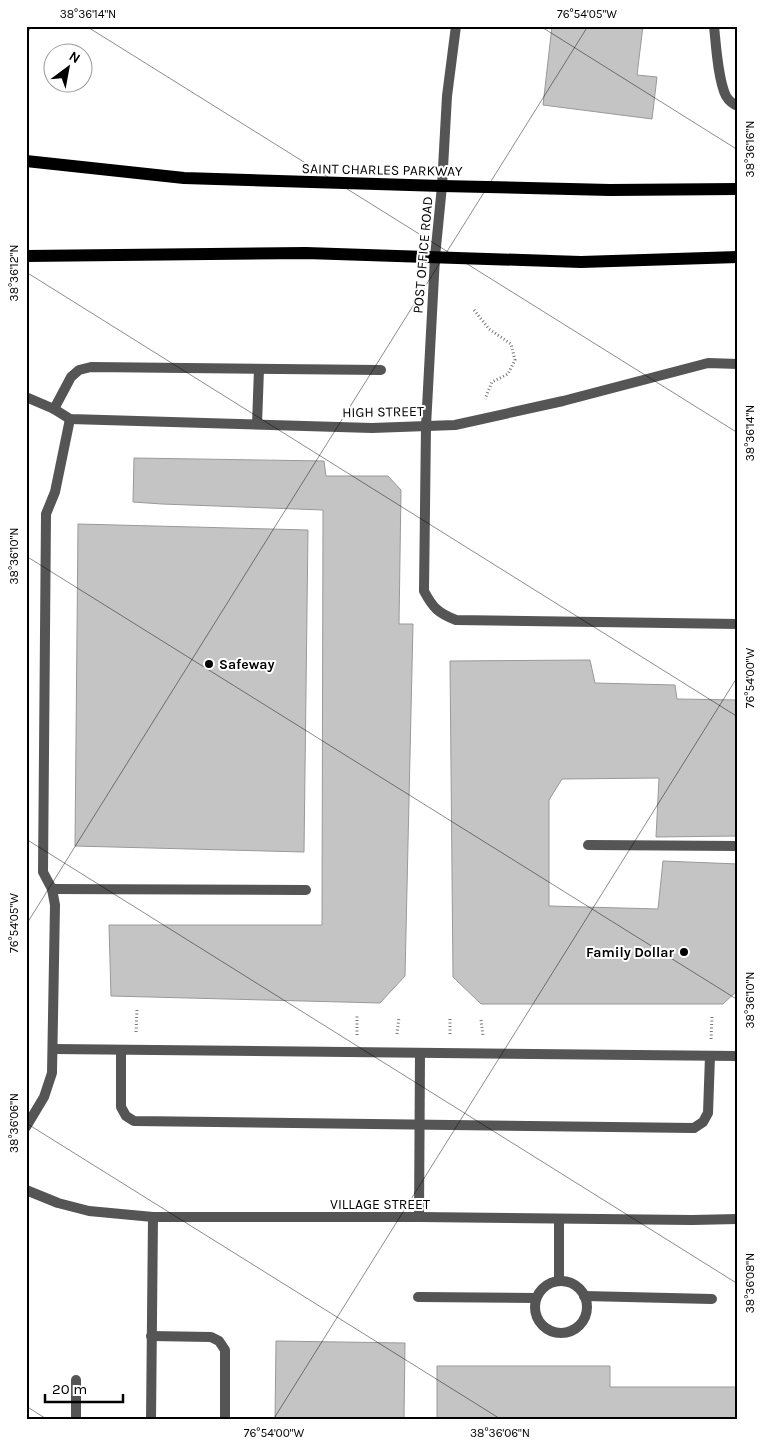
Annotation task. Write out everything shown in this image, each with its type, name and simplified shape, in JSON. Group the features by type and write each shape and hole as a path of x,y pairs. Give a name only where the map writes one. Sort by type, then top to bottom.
{"main road":[{"name":"SAINT CHARLES PARKWAY","path":"26,162 184,178 610,190 738,190"},
{"path":"26,256 306,253 581,262 738,256"}],"street":[{"name":"POST OFFICE ROAD","path":"456,26 448,96 435,257 426,426 424,591 432,606 442,615 456,620 738,624"},
{"path":"714,26 719,71 726,95 732,104 738,106"},
{"name":"HIGH STREET","path":"70,419 372,428 455,425 563,401 708,363 738,364"},
{"path":"54,409 71,377 79,370 91,366 381,370"},
{"path":"257,424 258,368"},
{"path":"26,397 54,409 70,419 55,492 46,514 43,872 52,889 55,905 52,1073 44,1096 26,1127"},
{"path":"588,845 738,846"},
{"path":"52,889 306,890"},
{"path":"53,1049 738,1056"},
{"path":"121,1050 121,1107 126,1116 134,1121 694,1128 703,1122 708,1113 710,1056"},
{"path":"419,1217 420,1054"},
{"name":"VILLAGE STREET","path":"26,1190 58,1203 89,1211 153,1217 692,1220 738,1218"},
{"path":"151,1420 153,1217"},
{"path":"559,1219 559,1281"},
{"path":"559,1281 568,1282 577,1286 584,1296 586,1314 582,1322 574,1329 554,1332 545,1327 539,1320 534,1305 540,1291 548,1285 559,1281"},
{"path":"584,1296 712,1299"},
{"path":"418,1297 536,1298"},
{"path":"152,1336 211,1337 219,1341 225,1350 225,1420"},
{"path":"76,1380 76,1420"}],"path":[{"path":"474,310 489,329 511,344 514,360 508,374 492,382 485,400"},
{"path":"396,1041 399,1017"},
{"path":"450,1019 450,1042"}],"building":[{"path":"552,26 643,26 637,75 657,77 652,119 543,105"},
{"path":"134,458 324,461 326,476 388,476 401,490 399,624 413,624 405,976 380,1003 111,996 109,925 322,925 323,510 133,502"},
{"path":"78,524 308,530 304,852 75,846"},
{"path":"590,660 595,683 675,685 677,699 738,700 738,836 656,837 659,778 562,779 549,800 549,906 658,909 663,861 738,864 738,990 723,1004 481,1004 453,977 450,661"},
{"path":"276,1341 405,1343 404,1420 275,1420"},
{"path":"437,1366 610,1366 610,1387 738,1387 738,1420 437,1420"}],"place":[{"name":"Safeway","path":"209,664"},
{"name":"Family Dollar","path":"684,952"}]}
